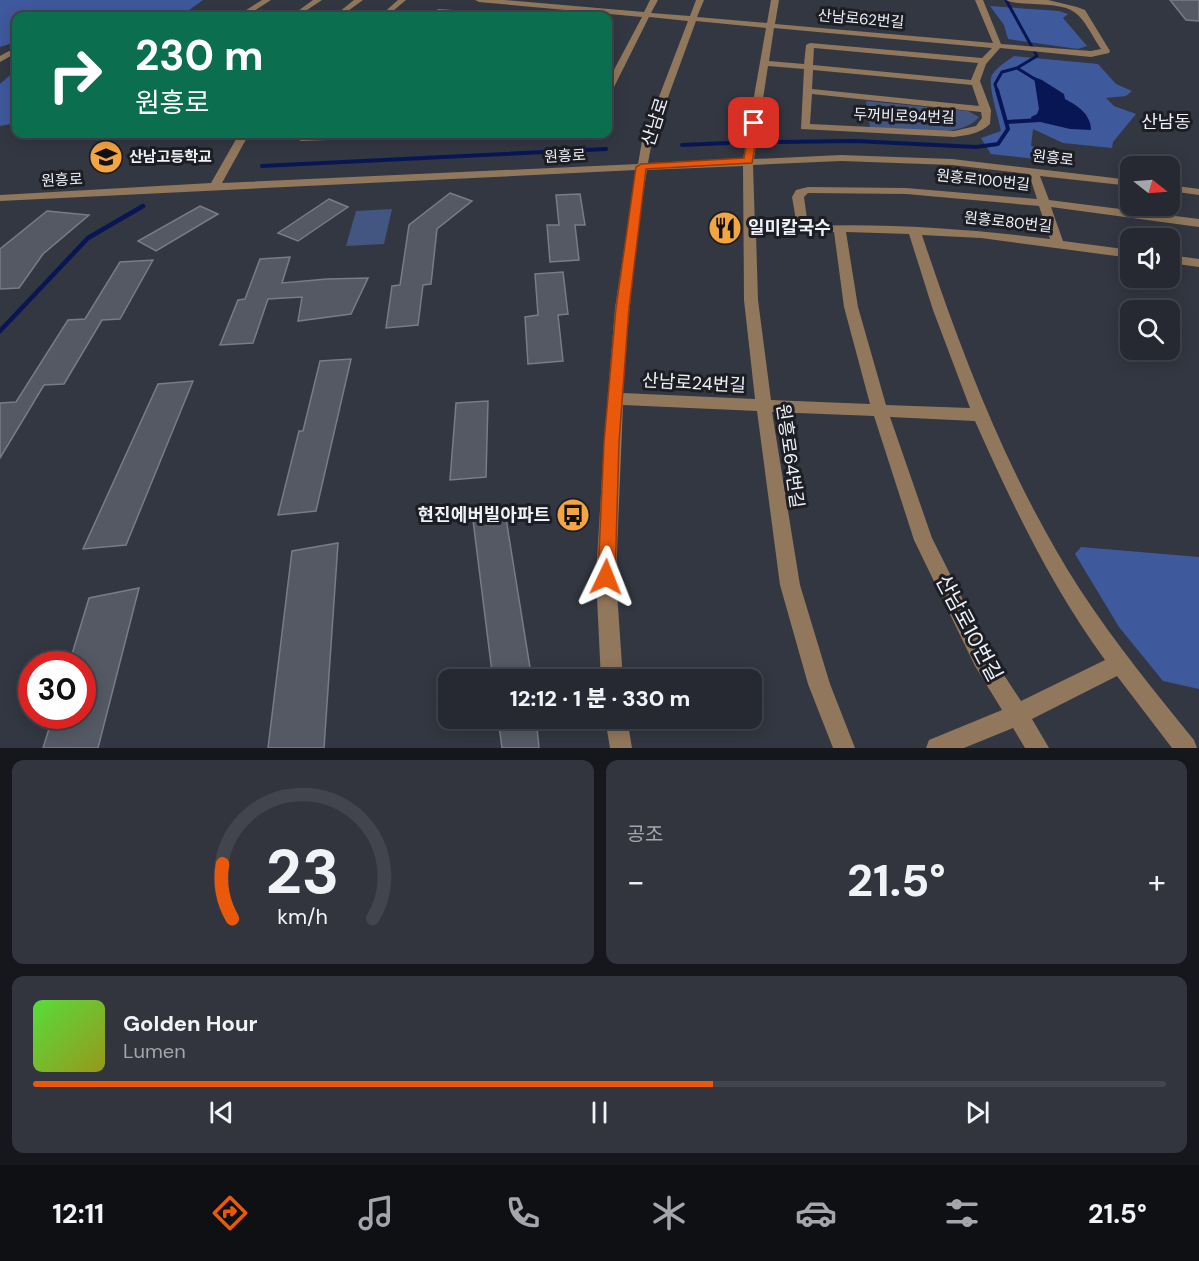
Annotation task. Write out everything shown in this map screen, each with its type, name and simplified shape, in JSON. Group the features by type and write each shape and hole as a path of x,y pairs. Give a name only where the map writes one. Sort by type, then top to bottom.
{"street":[{"path":"248,12 267,0"},
{"path":"300,12 318,0"},
{"path":"342,12 359,0"},
{"path":"387,12 402,0"},
{"name":"산남로62번길","path":"479,0 527,2 1079,53 1100,54 1106,49 1082,12 1069,6 1010,0"},
{"path":"612,81 654,0"},
{"name":"산남로","path":"611,669 606,577 622,308 641,167 656,113 700,0"},
{"name":"원흥로64번길","path":"775,0 748,161 751,300 763,406 790,585 819,684 844,748"},
{"path":"979,0 998,46 984,61 975,83 986,110"},
{"path":"440,12 456,12"},
{"path":"807,91 810,45 984,61"},
{"path":"0,59 12,53"},
{"path":"764,63 975,83"},
{"name":"두꺼비로94번길","path":"807,91 986,110 988,119 984,126 976,130 954,134 805,127 807,91"},
{"path":"215,186 242,138"},
{"name":"원흥로","path":"0,198 841,158 952,162 1120,182"},
{"name":"원흥로80번길","path":"748,231 839,228 914,230 981,234 1058,244 1033,171"},
{"path":"1180,189 1199,192"},
{"name":"원흥로100번길","path":"803,229 798,197 800,192 808,190 902,190 1044,203 1199,223"},
{"path":"839,228 851,307 880,411"},
{"path":"914,230 940,310 980,415 1032,522 1060,575 1119,664 1186,748"},
{"path":"1058,244 1120,252"},
{"path":"1180,260 1199,263"},
{"name":"산남로24번길","path":"615,399 980,415"},
{"name":"산남로10번길","path":"880,411 923,540 982,659 1038,748"},
{"path":"937,748 1017,715 1119,664"},
{"path":"618,729 621,748"}],"shaded area":[{"path":"0,0 203,0 186,12 12,12 12,43 0,47"},
{"path":"990,6 1059,11 1068,14 1063,18 1087,46 1078,49 1008,39 1004,25"},
{"path":"1014,56 1098,64 1116,84 1132,91 1126,96 1106,98 1114,106 1136,114 1113,142 1112,148 1063,143 1033,129 1031,146 1053,152 1053,161 991,154 981,138 1001,131 992,94 992,75"},
{"path":"12,74 12,124 0,126 0,84"},
{"path":"1034,77 1064,94 1065,99 1083,111 1089,119 1091,130 1070,129 1032,120 1031,117 1037,114 1039,109"},
{"path":"866,101 968,111 979,117 958,129 944,131 928,132 870,127"},
{"path":"392,209 384,244 346,246 356,211"},
{"path":"1081,547 1199,557 1199,689 1163,681 1119,627 1075,554"}],"building":[{"path":"1170,0 1199,0 1199,21 1186,20"},
{"path":"450,193 472,201 437,229 431,284 423,285 418,325 386,328 392,286 400,285 409,225"},
{"path":"580,194 585,225 575,225 579,260 550,262 547,225 559,225 556,195"},
{"path":"329,199 348,207 298,241 278,233"},
{"path":"200,206 218,214 156,251 138,241"},
{"path":"47,211 89,215 43,254 19,288 0,289 0,249"},
{"path":"290,257 282,283 368,278 351,314 298,321 302,297 268,299 253,343 220,345 238,300 245,299 260,259"},
{"path":"153,260 120,319 102,320 64,384 44,385 0,458 0,403 16,402 68,320 85,319 120,262"},
{"path":"563,272 568,314 558,315 563,361 528,364 525,317 538,315 535,274"},
{"path":"351,359 316,511 278,515 299,431 303,431 320,361"},
{"path":"193,381 126,545 83,549 158,384"},
{"path":"488,401 486,477 450,480 456,403"},
{"path":"504,506 530,669 492,669 472,512"},
{"path":"338,543 324,748 268,748 292,551"},
{"path":"139,588 98,748 43,748 49,729 96,729 96,651 73,651 89,598"},
{"path":"499,729 537,729 539,748 502,748"}],"waterway":[{"path":"1006,0 1037,56 1017,68"},
{"path":"997,91 995,84 1002,72 1017,68"},
{"path":"1017,68 1038,81"},
{"path":"777,142 855,141 976,147 998,144 1008,129 997,90"},
{"path":"1008,122 1039,120"},
{"path":"682,145 728,143"},
{"path":"262,166 606,149"},
{"path":"0,331 88,238 143,206"}],"place":[{"name":"산남고등학교","path":"106,157"},
{"name":"일미칼국수","path":"725,228"},
{"name":"현진에버빌아파트","path":"573,515"}],"district":[{"name":"산남동","path":"1166,122"}],"route":[{"path":"606,577 612,442 622,308 641,167 748,161 754,123"}]}
